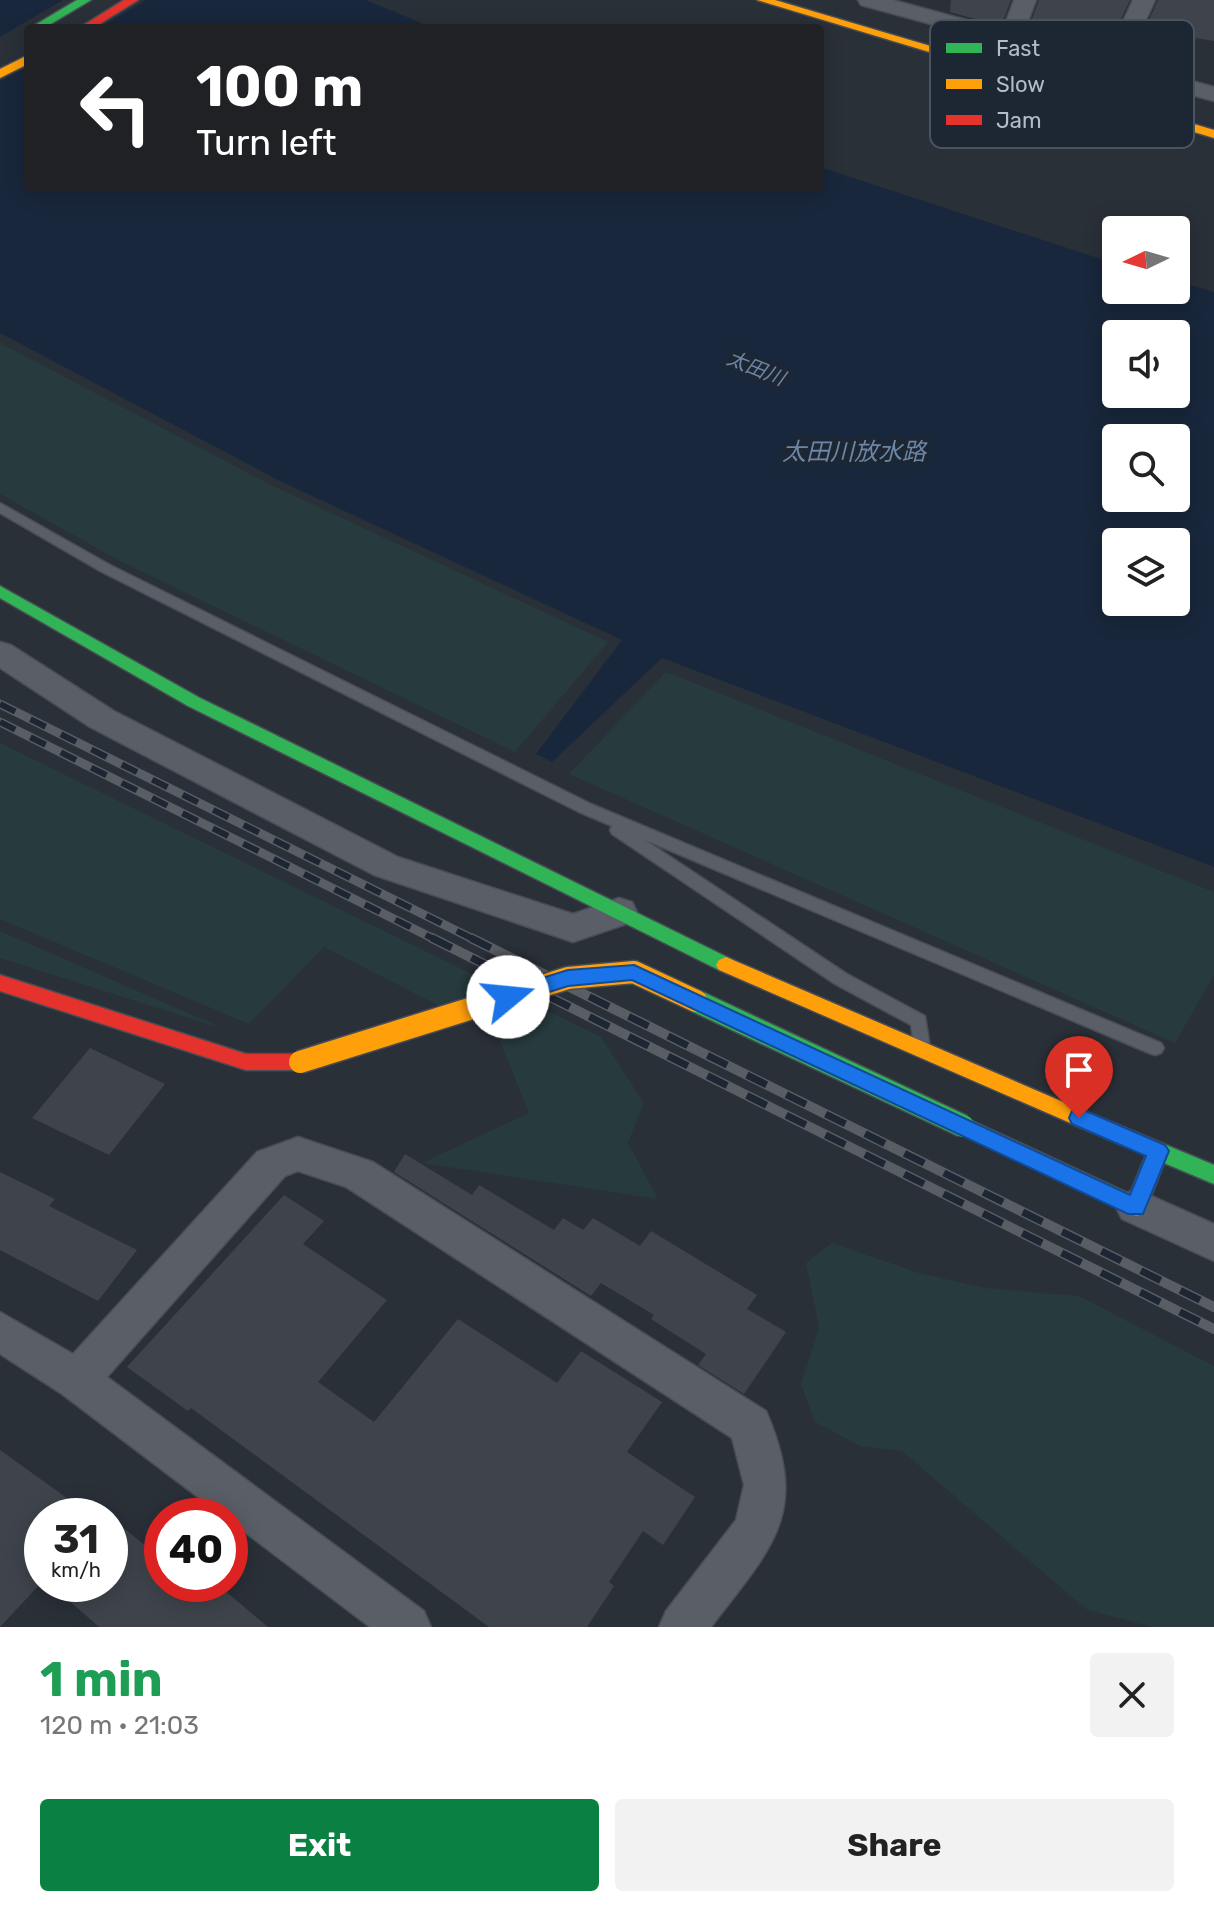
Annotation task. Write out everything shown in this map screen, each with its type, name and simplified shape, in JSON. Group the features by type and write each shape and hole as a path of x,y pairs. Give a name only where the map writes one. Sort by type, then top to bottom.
{"main road":[{"path":"43,24 85,0"},
{"path":"92,24 132,0"},
{"path":"763,0 930,50"},
{"path":"0,74 24,61"},
{"path":"1194,128 1214,134"},
{"path":"0,591 194,702 755,979 1214,1175"},
{"path":"0,983 246,1062 300,1062 568,978 634,972 1136,1207 1158,1151"}],"street":[{"path":"869,0 940,20"},
{"path":"1018,20 1025,0"},
{"path":"1135,20 1144,0"},
{"path":"1194,89 1214,94"},
{"path":"0,653 102,719 386,866 573,928 619,912"},
{"path":"77,1380 271,1164 298,1154 359,1174 751,1426 766,1485 757,1530 682,1627"},
{"path":"1136,1207 1214,1243"},
{"path":"0,1331 77,1380 408,1627"}],"lane":[{"path":"0,507 105,568 585,808 1155,1048"},
{"path":"585,808 841,979 919,1021 921,1050"}],"green space":[{"path":"0,343 271,485 608,642 515,752 118,560 0,494"},
{"path":"666,672 1214,892 1214,975 1175,1043 569,774"},
{"path":"0,743 601,1037 644,1103 628,1143 658,1199 422,1163 529,1113 498,1036 324,947 249,1024 0,919"},
{"path":"0,931 227,1030 0,958"},
{"path":"832,1243 919,1273 985,1288 1079,1296 1214,1366 1214,1627 1151,1627 1086,1609 902,1451 860,1446 815,1422 801,1384 819,1327 806,1263"}],"water":[{"name":"太田川放水路","path":"0,0 366,0 423,24 24,24 24,192 824,192 824,168 1102,259 1102,304 1190,304 1190,285 1214,292 1214,867 662,658 552,762 536,754 622,640 280,481 0,333"}],"pier":[{"path":"63,0 146,0 106,24 24,24 24,69 0,81 0,37"}],"building":[{"path":"951,0 1011,0 1003,20 979,20 950,12"},
{"path":"1039,0 1130,0 1120,20 1032,20"},
{"path":"1158,0 1214,0 1214,41 1196,38 1194,43 1194,20 1149,20"},
{"path":"90,1048 165,1084 109,1155 32,1118"},
{"path":"405,1154 472,1195 479,1185 554,1230 563,1218 583,1230 593,1218 640,1246 651,1231 757,1295 747,1309 786,1332 744,1394 698,1365 706,1354 651,1319 654,1315 601,1283 591,1296 394,1172"},
{"path":"0,1172 55,1199 49,1206 137,1250 98,1301 0,1250"},
{"path":"284,1195 324,1221 303,1244 387,1300 318,1382 374,1422 458,1319 557,1383 581,1351 662,1402 627,1452 695,1497 663,1545 643,1531 609,1582 614,1586 587,1627 489,1627 191,1408 188,1411 127,1367"},
{"path":"0,1450 67,1498 24,1498 24,1601 0,1627"},
{"path":"128,1532 144,1544 144,1602 238,1602 268,1627 99,1627 71,1602 128,1602"}],"railway":[{"path":"0,704 475,940"},
{"path":"0,722 1214,1329"},
{"path":"471,938 1214,1307"}],"traffic: fast":[{"path":"43,24 85,0"},
{"path":"0,591 194,702 726,965"},
{"path":"696,1001 963,1126"},
{"path":"1082,1119 1214,1175"},
{"path":"963,1126 1136,1207 1158,1151"}],"traffic: slow":[{"path":"763,0 930,50"},
{"path":"0,74 24,61"},
{"path":"1194,128 1214,134"},
{"path":"726,965 1082,1119"},
{"path":"300,1062 568,978 634,972 696,1001"}],"traffic: jam":[{"path":"92,24 132,0"},
{"path":"0,983 246,1062 300,1062"}],"route":[{"path":"508,997 568,978 634,972 1136,1207 1158,1151 1079,1118"}],"water label":[{"name":"太田川","path":"756,368"}]}
